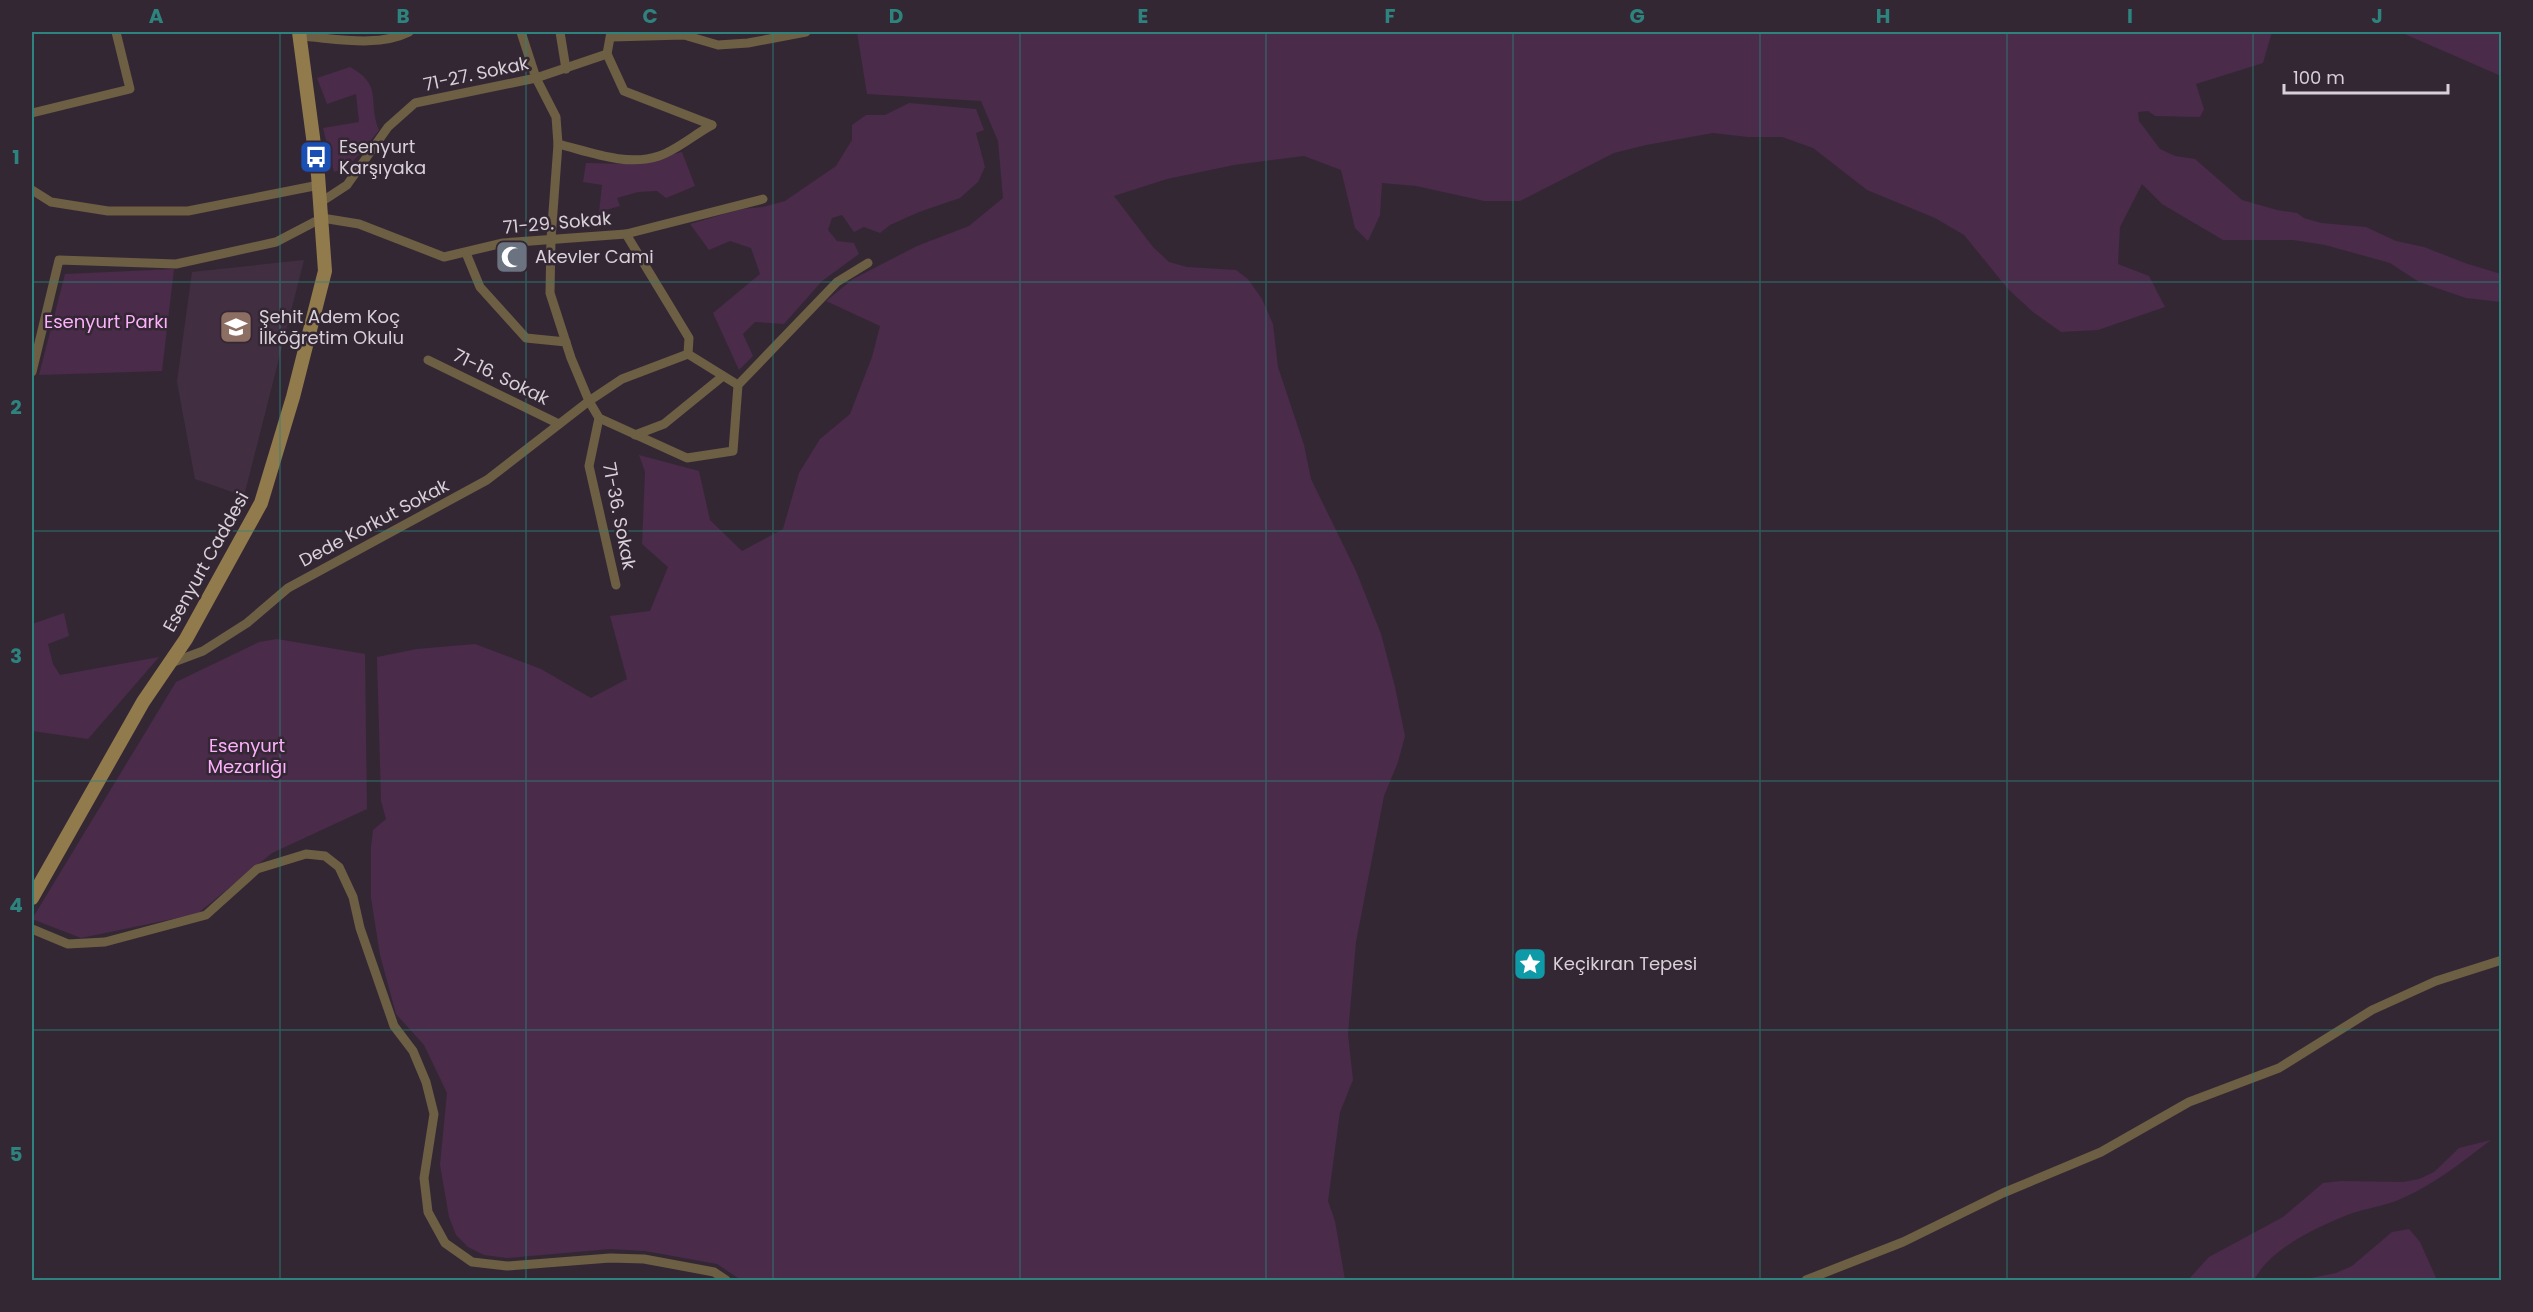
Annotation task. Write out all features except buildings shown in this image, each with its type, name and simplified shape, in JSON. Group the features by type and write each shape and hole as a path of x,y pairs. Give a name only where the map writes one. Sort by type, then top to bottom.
{"street":[{"path":"32,113 130,89 116,32"},
{"path":"299,34 363,40 396,38 410,32"},
{"path":"521,32 536,78 556,117 558,144 551,239 550,293 589,401 599,418 687,458 733,451 738,385 837,282 868,263"},
{"path":"560,32 566,69"},
{"path":"748,43 749,32"},
{"path":"558,144 609,157 636,160 660,156 712,125 624,91 607,54 611,34 683,34 718,45 748,43 806,32"},
{"name":"Esenyurt Caddesi","path":"32,898 143,702 186,639 261,503 293,397 325,271 321,202 299,34"},
{"name":"71-27. Sokak","path":"321,202 347,185 388,126 415,103 536,78 607,54"},
{"path":"32,190 51,202 108,211 188,211 319,185"},
{"name":"71-29. Sokak","path":"322,218 359,224 444,257 503,243 626,234 763,199"},
{"path":"32,372 59,260 176,264 276,242 322,218"},
{"path":"626,234 689,338 688,354 738,385"},
{"path":"466,253 480,287 526,338 566,342"},
{"name":"Dede Korkut Sokak","path":"169,663 203,651 247,623 288,588 486,480 589,401 622,379 688,354"},
{"name":"71-16. Sokak","path":"428,360 560,424"},
{"path":"635,435 664,424 723,376"},
{"name":"71-36. Sokak","path":"599,418 589,466 615,585"},
{"path":"32,929 68,944 105,942 206,915 257,869 306,854 325,856 339,867 353,897 360,928 394,1026 413,1051 426,1082 434,1114 424,1178 428,1212 445,1243 472,1262 507,1266 610,1258 644,1259 714,1272 726,1281"},
{"path":"1806,1281 1903,1242 2003,1193 2101,1152 2189,1102 2279,1068 2372,1010 2436,981 2502,960"}],"shaded area":[{"name":"Şehit Adem Koç İlköğretim Okulu","path":"304,260 244,496 195,479 177,382 192,272"}],"green space":[{"path":"857,32 2272,32 2263,63 2196,84 2204,109 2200,117 2155,116 2148,111 2138,112 2139,121 2160,149 2175,156 2195,159 2242,200 2297,213 2304,218 2321,223 2366,227 2396,241 2424,247 2501,274 2501,302 2466,298 2419,282 2390,263 2325,245 2293,240 2223,240 2162,204 2142,184 2120,227 2118,264 2149,276 2165,307 2098,330 2061,332 2033,312 2008,289 1964,235 1935,218 1867,190 1813,148 1782,137 1748,137 1713,133 1646,145 1614,153 1520,201 1484,201 1416,186 1382,183 1380,215 1368,241 1355,228 1341,170 1304,156 1234,165 1167,179 1114,196 1153,247 1169,262 1187,267 1236,270 1248,279 1262,299 1273,324 1278,367 1304,445 1311,479 1356,571 1381,634 1395,687 1405,736 1398,762 1384,796 1356,942 1348,1034 1353,1080 1340,1112 1328,1201 1335,1221 1345,1280 741,1280 717,1264 645,1251 610,1249 507,1258 484,1255 468,1247 456,1235 449,1217 440,1165 447,1093 424,1045 396,1014 380,955 371,898 373,830 386,819 381,801 377,657 417,649 475,644 541,669 591,698 627,679 610,616 650,611 668,567 642,544 645,472 639,455 699,471 710,520 742,551 783,529 799,473 820,439 850,414 872,357 880,326 826,301 853,279 917,246 969,226 1003,198 998,141 981,101 867,94"},
{"path":"2400,32 2501,32 2501,76"},
{"path":"350,67 361,74 371,87 379,130 354,160 334,172 323,128 359,122 356,94 327,104 317,78"},
{"path":"909,103 976,109 984,130 976,133 985,167 978,182 960,198 919,212 890,225 880,233 864,227 854,232 842,215 832,218 828,230 837,241 854,243 859,254 822,281 784,324 755,322 743,334 753,356 739,370 713,313 760,274 751,248 730,241 709,250 690,224 741,209 763,207 785,201 836,166 852,140 852,125 866,115 885,115"},
{"path":"682,152 695,186 666,198 657,191 638,192 617,198 620,206 599,212 602,185 583,182 586,163 628,164"},
{"name":"Esenyurt Parkı","path":"174,269 162,371 39,375 65,274"},
{"path":"64,613 69,636 48,644 53,664 60,675 159,657 88,739 32,731 32,624"},
{"name":"Esenyurt Mezarlığı","path":"277,639 365,654 367,809 272,853 197,914 81,938 32,919 176,682 259,642"},
{"path":"2491,1140 2448,1172 2415,1192 2390,1203 2350,1214 2323,1225 2296,1240 2272,1258 2254,1280 2188,1280 2209,1257 2283,1217 2323,1183 2403,1182 2419,1179 2434,1172 2459,1148"},
{"path":"2409,1229 2420,1242 2437,1280 2301,1280 2336,1273 2352,1266 2392,1232"}],"place":[{"name":"Esenyurt Karşıyaka","path":"316,157"},
{"name":"Akevler Cami","path":"512,257"},
{"name":"Şehit Adem Koç İlköğretim Okulu","path":"236,327"},
{"name":"Keçikıran Tepesi","path":"1530,964"}]}
